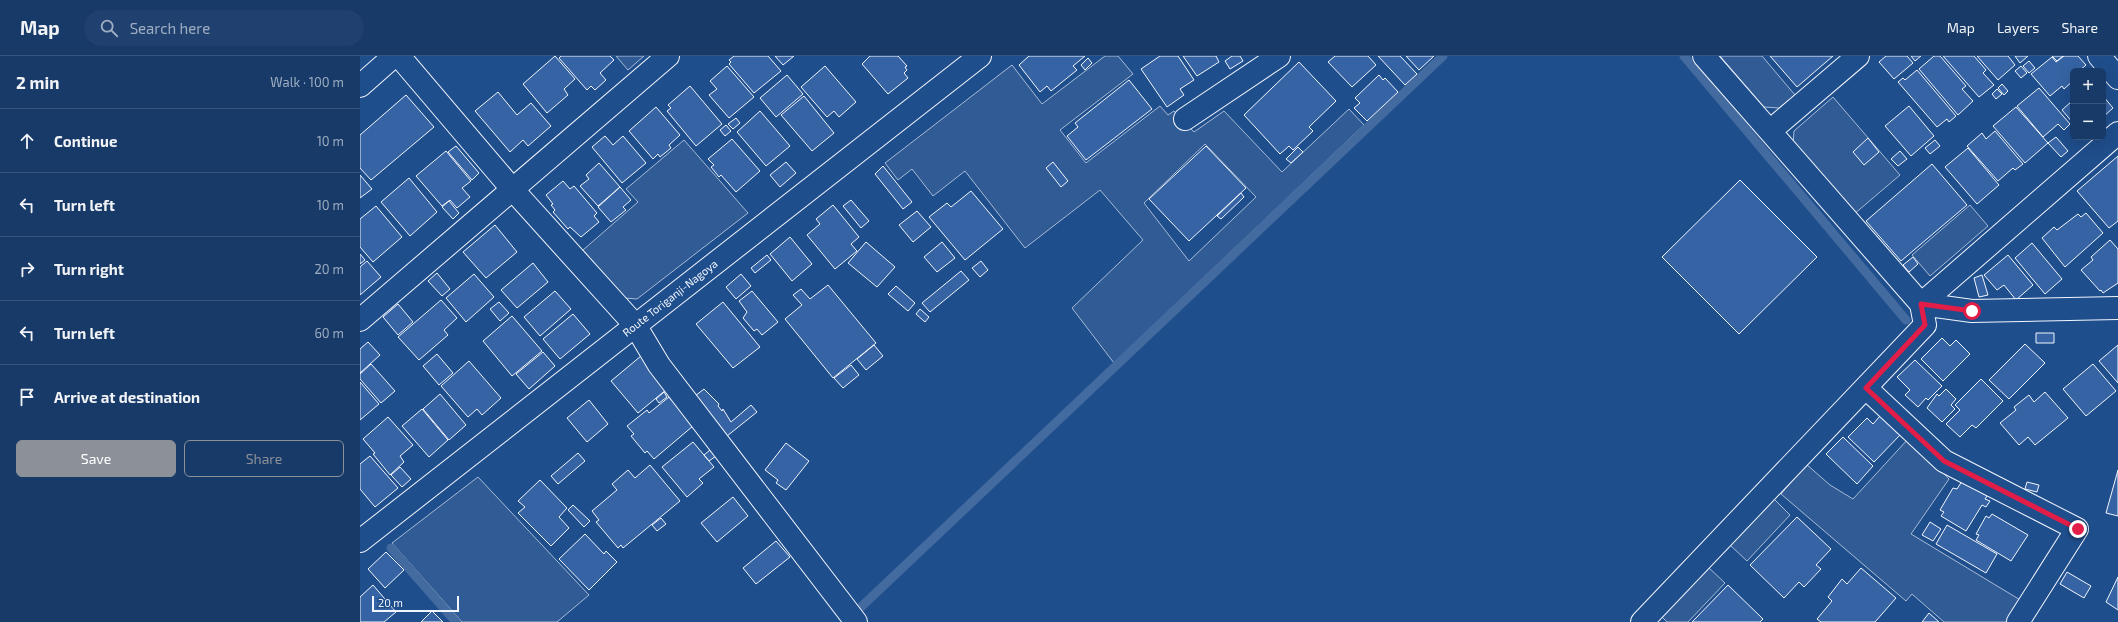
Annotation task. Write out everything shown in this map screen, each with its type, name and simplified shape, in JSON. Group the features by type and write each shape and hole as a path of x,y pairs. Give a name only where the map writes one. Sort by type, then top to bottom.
{"street":[{"path":"360,86 394,56"},
{"path":"399,56 513,190 635,325 659,365 856,622"},
{"path":"360,320 668,56"},
{"name":"Route Toriganji-Nagoya","path":"360,541 980,56"},
{"path":"1185,119 1279,56"},
{"path":"1642,622 1925,325 1921,304 1704,56"},
{"path":"1770,131 1858,56"},
{"path":"2099,56 2118,78"},
{"path":"1921,304 2118,133"},
{"path":"1921,304 1972,311 2118,308"},
{"path":"1866,388 1944,461 2078,529 2018,622"}],"shaded area":[{"path":"616,56 644,56 628,70"},
{"path":"1105,56 1118,56 1133,74 1060,130 1086,163 1160,106 1168,115 1174,111 1194,132 1224,111 1282,172 1349,109 1364,125 1114,363 1072,308 1143,240 1100,190 1025,248 965,171 933,196 912,169 898,180 885,163 1012,65 1042,104","holes":["1205,144 1256,197 1189,261 1144,203"]},
{"path":"1720,56 1762,56 1795,95 1779,108 1764,107"},
{"path":"1833,97 1900,175 1853,215 1793,144 1794,131"},
{"path":"684,140 748,213 637,299 624,298 583,250 638,202 626,189"},
{"path":"1970,205 1988,226 1930,276 1912,255"},
{"path":"1909,438 1949,479 1911,534 2022,601 2009,622 1944,622 1912,594 1906,601 1781,494 1806,464 1830,485 1853,499"},
{"path":"478,477 589,595 557,622 462,622 392,543"},
{"path":"1774,499 1790,515 1747,561 1730,545"},
{"path":"1708,567 1725,583 1688,622 1667,622 1661,616"}],"building":[{"path":"555,56 575,79 564,89 568,95 547,113 523,84"},
{"path":"561,56 610,56 614,60 600,73 606,80 595,90 591,86 587,90 559,58"},
{"path":"734,56 768,56 781,71 754,93 729,64 731,62 729,60"},
{"path":"775,56 794,56 783,65"},
{"path":"870,56 898,56 907,66 905,67 907,70 904,73 908,78 888,94 862,64"},
{"path":"1029,56 1085,56 1073,66 1077,70 1051,91 1047,86 1040,92 1019,65"},
{"path":"1160,56 1178,56 1194,80 1180,89 1184,95 1167,107 1141,69"},
{"path":"1183,56 1216,56 1219,62 1197,76"},
{"path":"1232,56 1240,56 1243,61 1230,69 1225,61"},
{"path":"1335,56 1368,56 1376,65 1352,87 1328,62"},
{"path":"1378,56 1400,56 1417,74 1405,85"},
{"path":"1406,56 1434,56 1419,70"},
{"path":"1770,56 1833,56 1797,87"},
{"path":"1886,56 1907,56 1913,63 1894,79 1879,62"},
{"path":"1911,56 1921,56 1915,61"},
{"path":"1934,56 1940,56 1966,86 1962,89 1973,101 1958,115 1919,69"},
{"path":"1943,56 1974,56 1986,70 1983,73 1994,85 1979,97"},
{"path":"1977,56 2008,56 2015,65 1998,80"},
{"path":"2015,56 2028,56 2020,63"},
{"path":"2052,56 2063,56 2057,61"},
{"path":"2064,56 2078,56 2086,65 2082,68 2070,68 2070,84 2064,89 2062,86 2050,96 2031,74 2052,57 2056,62"},
{"path":"1088,58 1092,63 1085,70 1081,65"},
{"path":"2029,61 2035,68 2029,73 2023,66"},
{"path":"1299,62 1336,101 1309,127 1313,131 1293,150 1289,146 1280,154 1244,115"},
{"path":"727,66 754,97 729,118 709,95 717,89 710,81"},
{"path":"825,66 856,102 839,117 834,111 827,117 801,87"},
{"path":"2021,66 2027,73 2021,78 2015,71"},
{"path":"1917,70 1956,116 1949,122 1947,119 1937,127 1898,82 1903,78 1905,80"},
{"path":"787,75 803,94 776,117 760,98"},
{"path":"1379,75 1383,80 1385,78 1398,92 1367,121 1354,108 1360,103 1355,98"},
{"path":"1129,80 1152,109 1086,160 1067,136 1078,127 1075,123"},
{"path":"2002,84 2008,91 2004,95 1998,88"},
{"path":"690,86 722,124 696,146 667,111 671,108 668,105"},
{"path":"2039,88 2070,124 2064,130 2058,124 2043,137 2017,106"},
{"path":"1997,89 2002,94 1996,99 1992,94"},
{"path":"498,92 517,115 531,103 551,126 528,146 523,140 510,152 475,111"},
{"path":"406,95 434,127 371,180 360,168 360,135"},
{"path":"804,96 834,133 812,151 781,115"},
{"path":"2106,100 2113,108 2106,114"},
{"path":"2070,103 2070,119 2062,110"},
{"path":"1909,106 1934,136 1911,156 1885,126"},
{"path":"656,107 680,135 669,145 671,148 660,157 658,154 653,159 629,131"},
{"path":"2016,107 2048,143 2025,163 1993,126"},
{"path":"760,111 790,146 766,166 737,132"},
{"path":"736,118 740,123 733,129 728,124"},
{"path":"726,125 731,131 725,136 720,130"},
{"path":"1995,131 2023,164 2015,170 2013,168 1998,181 1967,146 1982,133 1986,139"},
{"path":"605,136 613,145 623,136 646,163 622,183 592,147"},
{"path":"2056,137 2068,151 2061,157 2048,143"},
{"path":"1868,138 1879,152 1864,165 1853,152"},
{"path":"732,139 760,171 736,192 721,175 719,177 711,167 714,165 708,159"},
{"path":"1935,140 1940,146 1930,154 1925,148"},
{"path":"456,146 479,173 472,180 448,152"},
{"path":"1206,146 1246,188 1189,241 1149,199"},
{"path":"1298,147 1303,152 1291,163 1286,159"},
{"path":"1968,148 1999,185 1977,204 1945,167"},
{"path":"446,151 471,181 462,188 470,197 457,208 450,200 442,206 416,176"},
{"path":"1900,151 1907,159 1898,166 1891,159"},
{"path":"2118,156 2118,221 2109,228 2077,191"},
{"path":"786,162 796,173 780,187 770,175"},
{"path":"1053,162 1068,181 1061,187 1046,168"},
{"path":"599,163 620,187 598,206 580,186 589,179 586,175"},
{"path":"1932,164 1967,205 1901,261 1866,221"},
{"path":"883,166 912,202 903,209 875,174"},
{"path":"360,175 372,189 360,198"},
{"path":"409,178 437,212 410,236 381,202"},
{"path":"1740,180 1817,257 1739,334 1662,257"},
{"path":"563,181 570,189 574,186 597,213 594,216 599,222 581,237 570,227 568,229 553,212 555,210 551,205 553,204 546,195"},
{"path":"620,187 631,200 623,207 626,210 611,222 598,207"},
{"path":"971,191 1003,229 965,260 929,217 947,203 951,207"},
{"path":"1241,193 1244,197 1221,219 1217,216"},
{"path":"851,200 869,221 861,228 843,206"},
{"path":"449,201 459,213 453,219 442,207"},
{"path":"833,205 859,237 851,244 857,251 835,269 807,235 820,224 816,219"},
{"path":"376,206 402,237 373,262 360,247 360,219"},
{"path":"917,211 931,227 913,242 899,225"},
{"path":"2086,213 2103,233 2065,267 2042,238 2054,227 2057,230 2078,214 2081,217"},
{"path":"495,225 517,252 486,278 463,252"},
{"path":"790,237 812,264 792,281 770,254"},
{"path":"2110,240 2118,249 2118,283 2103,293 2081,270 2093,260 2091,257"},
{"path":"866,242 895,267 877,287 848,263"},
{"path":"942,242 955,258 937,272 924,257"},
{"path":"2032,243 2062,279 2045,294 2015,258"},
{"path":"360,254 365,260 360,264"},
{"path":"767,255 771,260 755,273 751,268"},
{"path":"2008,255 2033,285 2016,300 2004,285 1997,290 1984,275"},
{"path":"1913,257 1918,264 1909,272 1903,265"},
{"path":"367,261 381,277 360,295 360,267"},
{"path":"981,261 988,270 980,277 972,268"},
{"path":"533,263 548,282 517,308 501,290"},
{"path":"961,271 969,280 930,312 922,303"},
{"path":"437,273 450,289 442,296 428,281"},
{"path":"474,274 494,297 466,322 446,298"},
{"path":"741,274 751,286 736,299 726,287"},
{"path":"1982,275 1988,295 1979,297 1974,278"},
{"path":"828,285 876,343 833,378 785,319 802,305 793,295 801,289 810,299"},
{"path":"896,286 915,303 908,311 888,294"},
{"path":"555,291 571,309 540,336 524,317"},
{"path":"752,291 778,322 762,335 757,329 754,331 743,318 747,312 739,301"},
{"path":"441,300 457,318 444,330 448,335 419,360 398,337"},
{"path":"499,302 509,313 500,321 490,309"},
{"path":"723,302 760,347 733,368 696,324"},
{"path":"398,304 413,322 398,335 383,317"},
{"path":"920,309 929,317 925,322 916,314"},
{"path":"573,314 590,334 560,359 543,339"},
{"path":"512,316 542,351 512,376 483,341"},
{"path":"2036,333 2054,333 2054,343 2036,343"},
{"path":"1942,338 1950,346 1956,340 1970,354 1943,381 1921,359"},
{"path":"368,342 380,355 360,373 360,349"},
{"path":"2025,344 2045,363 2009,399 1989,380"},
{"path":"874,345 883,356 866,370 857,359"},
{"path":"2118,345 2118,383 2099,361"},
{"path":"543,352 555,366 529,389 516,374"},
{"path":"437,354 453,373 439,385 423,366"},
{"path":"641,356 667,389 638,413 611,381"},
{"path":"1915,360 1942,386 1928,400 1926,398 1918,407 1905,395 1910,390 1897,377"},
{"path":"469,361 501,398 482,415 477,409 468,417 441,386"},
{"path":"371,364 395,391 381,403 360,379 360,374"},
{"path":"2093,364 2116,391 2086,416 2063,389"},
{"path":"851,365 859,375 843,388 834,378"},
{"path":"1981,379 2003,401 1976,428 1972,425 1960,437 1946,424 1960,410 1955,405"},
{"path":"360,382 379,404 360,420"},
{"path":"704,389 719,404 718,406 722,411 723,409 731,422 751,405 757,412 727,436 695,396"},
{"path":"1946,389 1956,399 1951,405 1955,409 1942,422 1927,408 1937,394 1939,396"},
{"path":"664,392 667,397 659,403 656,399"},
{"path":"2045,392 2068,418 2035,445 2028,437 2019,445 2000,423 2016,410 2014,407 2029,395 2034,402"},
{"path":"440,394 466,425 449,440 423,409"},
{"path":"669,397 693,426 654,459 647,451 645,453 631,436 634,434 627,426 647,410 649,413"},
{"path":"589,400 608,424 587,442 567,418"},
{"path":"422,409 448,440 429,457 402,426"},
{"path":"1880,416 1900,435 1874,462 1848,437 1867,418 1873,424"},
{"path":"388,417 413,445 400,456 404,462 390,475 373,454 375,453 363,439"},
{"path":"1843,437 1873,466 1857,484 1826,454"},
{"path":"693,442 714,467 699,479 703,483 687,497 662,467"},
{"path":"786,443 809,461 786,490 776,483 778,480 765,470"},
{"path":"710,450 716,456 709,461 704,455"},
{"path":"578,453 585,461 558,484 551,476"},
{"path":"370,456 398,488 375,507 360,489 360,464"},
{"path":"650,465 680,501 623,548 621,545 618,548 596,522 599,520 592,511 617,490 612,484 628,470 635,478"},
{"path":"400,467 411,479 402,487 391,475"},
{"path":"2118,470 2118,516 2106,513"},
{"path":"540,480 567,508 559,517 569,528 551,546 518,513 525,507 518,501"},
{"path":"1962,481 1987,496 1985,499 1990,501 1986,507 1982,505 1966,531 1941,516 1944,512 1940,510 1953,488 1957,489"},
{"path":"2027,482 2039,485 2037,492 2025,489"},
{"path":"733,497 748,516 717,542 701,523"},
{"path":"573,505 590,521 584,527 568,510"},
{"path":"1992,514 2028,535 2011,561 1976,540 1979,535 1976,534 1986,516 1989,518"},
{"path":"1797,517 1831,549 1816,565 1821,569 1804,587 1799,582 1784,598 1750,565"},
{"path":"661,518 666,524 657,531 652,525"},
{"path":"1930,522 1941,529 1933,541 1922,535"},
{"path":"1947,525 1997,554 1986,573 1936,544"},
{"path":"585,534 604,554 606,551 617,562 589,590 559,559"},
{"path":"776,541 790,557 756,584 743,568"},
{"path":"386,552 404,570 385,588 368,569"},
{"path":"1861,568 1896,598 1875,622 1821,622 1817,619 1832,601 1828,597 1842,579 1847,584"},
{"path":"2067,572 2091,586 2084,598 2060,584"},
{"path":"2118,577 2118,610 2106,602"},
{"path":"373,585 396,612 384,622 360,622 360,597"},
{"path":"1728,585 1763,619 1760,622 1692,622"},
{"path":"432,611 443,622 421,622"},
{"path":"1929,613 1939,622 1922,622"}],"waterway":[{"path":"859,609 1443,56"},
{"path":"1684,56 1906,320"},
{"path":"391,548 456,622"}],"route":[{"path":"1972,311 1921,304 1925,325 1866,388 1944,461 2078,529"}]}
